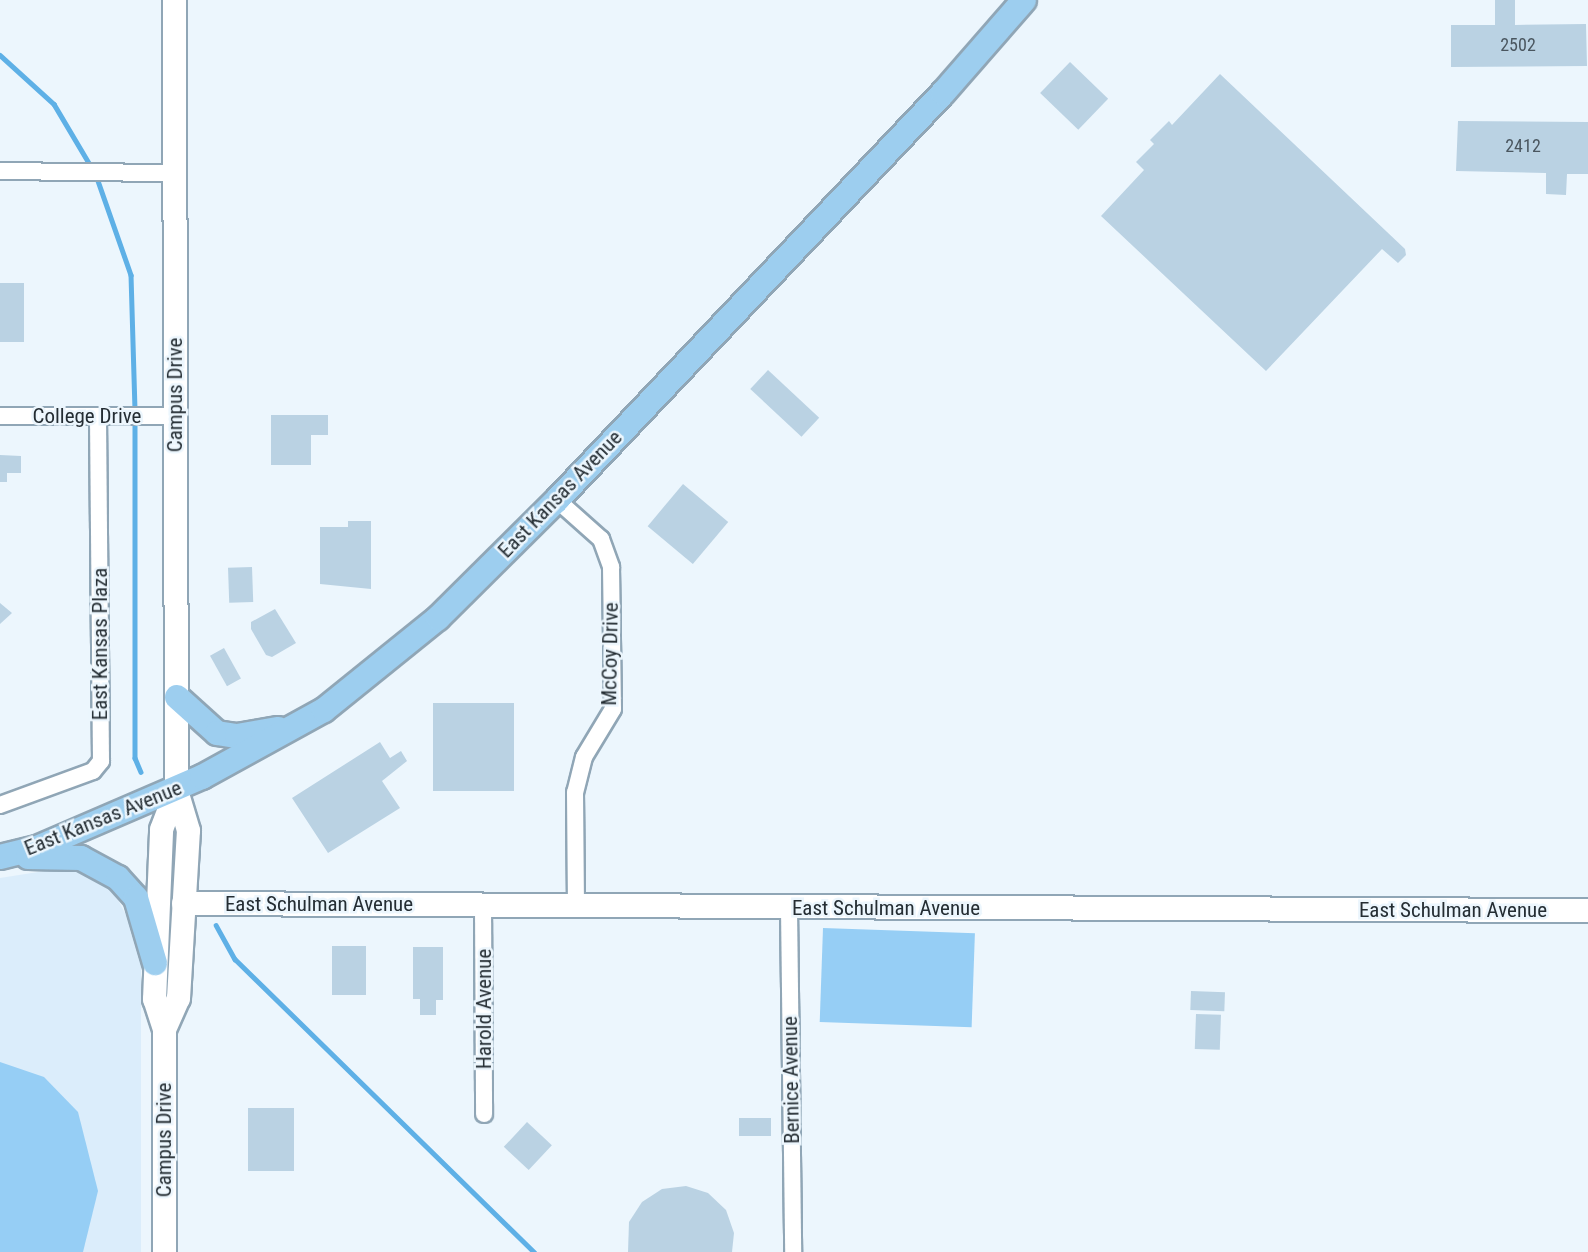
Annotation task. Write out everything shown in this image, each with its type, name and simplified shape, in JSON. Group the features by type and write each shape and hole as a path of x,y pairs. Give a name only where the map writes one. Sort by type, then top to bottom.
{"main road":[{"name":"Campus Drive","path":"164,1029 178,999 188,830 176,790 177,697 165,416 175,173 174,0"},
{"name":"East Kansas Avenue","path":"1,857 37,848 176,790 324,710 438,618 557,500 943,93 1024,0"},
{"path":"177,697 217,733 237,736 294,726"},
{"name":"Campus Drive","path":"163,1252 164,1029 154,999 155,963 161,829 176,790"},
{"path":"1,857 81,858 118,878 136,898 155,963"},
{"name":"East Schulman Avenue","path":"183,903 1588,910"}],"street":[{"path":"0,171 175,173"},
{"name":"College Drive","path":"0,416 165,416"},
{"name":"East Kansas Plaza","path":"0,804 93,771 101,761 98,416"},
{"name":"McCoy Drive","path":"557,500 601,539 611,567 614,709 584,757 575,792 576,905"},
{"name":"Harold Avenue","path":"483,904 484,1114"},
{"name":"Bernice Avenue","path":"789,908 793,1252"}],"shaded area":[{"path":"70,867 113,890 141,944 141,1252 0,1252 0,878"},
{"path":"823,928 975,933 972,1027 820,1022"},
{"path":"0,1062 44,1077 78,1112 98,1191 83,1252 0,1252"}],"building":[{"path":"1495,0 1515,0 1515,25 1586,24 1587,66 1451,67 1451,25 1495,25"},
{"path":"1070,62 1108,99 1078,130 1040,93"},
{"path":"1220,74 1405,249 1406,255 1398,263 1382,249 1266,371 1101,216 1144,170 1136,162 1154,144 1150,140 1169,121 1172,125"},
{"path":"1458,121 1588,122 1588,174 1567,174 1566,195 1546,194 1546,173 1456,171"},
{"path":"0,283 24,283 24,342 0,342"},
{"path":"768,370 819,418 801,437 750,389"},
{"path":"271,415 328,415 328,435 311,435 311,465 271,465"},
{"path":"0,455 21,456 21,473 7,473 7,482 0,482"},
{"path":"683,484 728,522 693,564 648,526"},
{"path":"348,521 371,521 371,589 320,584 320,527 348,527"},
{"path":"252,567 253,602 229,603 228,568"},
{"path":"0,603 12,613 0,624"},
{"path":"275,609 296,643 272,657 266,655 251,629 251,622"},
{"path":"224,648 241,679 227,686 210,656"},
{"path":"433,703 514,703 514,791 433,791"},
{"path":"380,742 390,758 401,751 407,761 382,781 400,808 328,853 292,798"},
{"path":"332,946 366,946 366,995 332,995"},
{"path":"413,947 443,947 443,1000 436,1000 436,1015 420,1015 420,999 413,999"},
{"path":"1191,991 1225,992 1224,1011 1190,1010"},
{"path":"1196,1014 1221,1015 1220,1050 1195,1049"},
{"path":"248,1108 294,1108 294,1171 248,1171"},
{"path":"739,1118 771,1118 771,1136 739,1136"},
{"path":"527,1122 552,1145 529,1170 504,1147"},
{"path":"686,1186 708,1193 726,1210 734,1233 732,1252 628,1252 629,1222 642,1202 662,1189"}],"waterway":[{"path":"0,55 54,104 92,168"},
{"path":"96,175 131,275 135,412"},
{"path":"135,421 135,758 141,772"},
{"path":"216,925 235,959 534,1252"}]}
